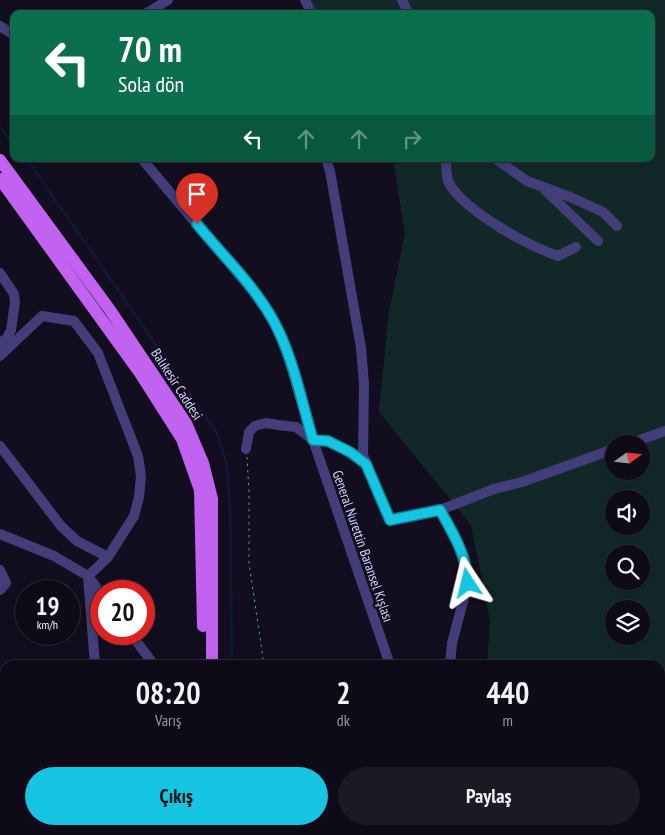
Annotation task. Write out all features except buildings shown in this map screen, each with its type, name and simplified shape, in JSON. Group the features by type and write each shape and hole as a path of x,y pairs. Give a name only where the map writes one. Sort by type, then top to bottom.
{"main road":[{"name":"Balıkesir Caddesi","path":"0,160 110,310 186,423 203,463 212,499 205,660"},
{"name":"Balıkesir Caddesi","path":"3,188 140,373 182,439 200,490 205,660"}],"street":[{"path":"152,10 168,0"},
{"name":"General Nurettin Baransel Kışlası","path":"145,162 252,290 268,312 287,353 313,440 388,660"},
{"path":"327,162 361,348 364,384 363,455 390,520 440,510 494,489 522,482 605,452"},
{"path":"446,162 449,184 468,205 513,235 558,256 576,246"},
{"path":"500,162 527,181 570,196 603,212 617,226"},
{"path":"541,186 598,241"},
{"path":"0,273 14,294 15,299 11,330 0,343"},
{"path":"0,356 42,316 74,322 98,353 122,410 138,456 141,476 139,497 134,516 108,557 88,576"},
{"path":"246,449 249,432 255,426 266,423 296,427 313,440 328,441 350,452 366,464"},
{"path":"650,436 665,431"},
{"path":"0,446 61,526 77,541 108,557"},
{"path":"440,510 458,543 468,571 468,583 452,643 450,660"},
{"path":"0,534 54,556 88,576 91,580"},
{"path":"0,570 6,583 0,590"},
{"path":"88,576 95,660"},
{"path":"139,645 150,660"}],"path":[{"path":"246,449 249,492 249,563 263,660"}],"green space":[{"path":"306,0 665,0 665,660 487,660 490,620 471,525 379,412 389,312 405,234 393,162 655,162 655,10 314,10"}],"waterway":[{"path":"0,128 10,139"},
{"path":"29,162 217,433 227,465 230,508 232,660"}],"route":[{"path":"197,224 252,290 274,321 292,368 313,440 328,441 350,452 366,464 390,520 440,510 458,543 468,571 468,583"}]}
